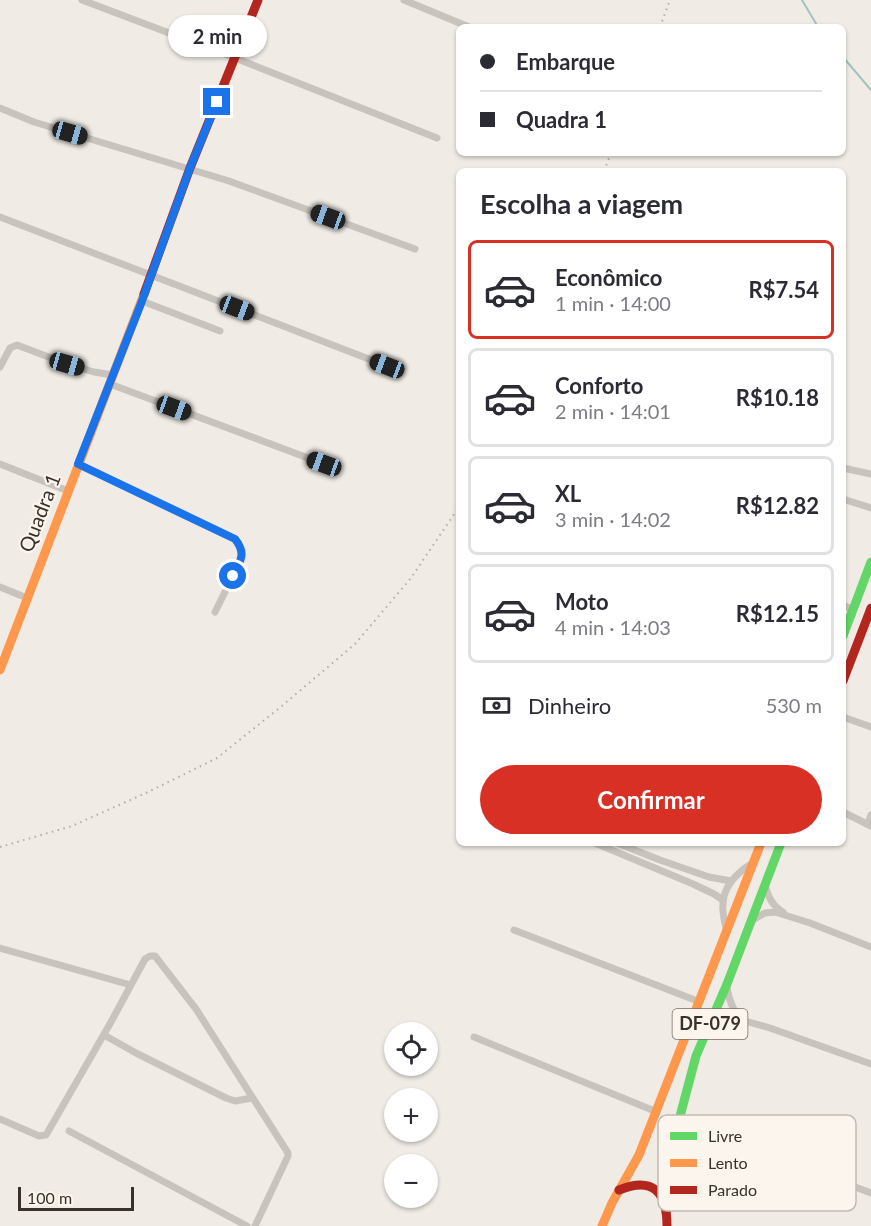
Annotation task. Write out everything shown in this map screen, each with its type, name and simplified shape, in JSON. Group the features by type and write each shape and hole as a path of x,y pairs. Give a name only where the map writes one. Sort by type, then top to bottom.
{"main road":[{"name":"Quadra 1","path":"0,670 152,275 190,168 258,0"},
{"path":"846,628 871,562"},
{"path":"846,671 871,608"},
{"name":"DF-079","path":"602,1226 639,1155 657,1112 760,846"},
{"name":"DF-079","path":"680,1115 696,1056 780,846"},
{"name":"DF-079","path":"619,1190 639,1184 658,1191"},
{"name":"DF-079","path":"666,1213 667,1226"}],"street":[{"path":"82,0 437,138"},
{"path":"404,0 462,24"},
{"path":"0,108 34,122 251,188 415,249"},
{"path":"0,217 387,366"},
{"path":"142,301 220,331"},
{"path":"0,367 10,348 17,345 94,372 324,464"},
{"path":"0,464 68,491"},
{"path":"78,464 235,539 242,550 242,558 215,612"},
{"path":"846,469 871,474"},
{"path":"846,500 871,508"},
{"path":"0,587 27,598"},
{"path":"846,607 853,610"},
{"path":"846,718 871,727"},
{"path":"846,813 870,820"},
{"path":"607,846 693,884 723,900"},
{"path":"625,846 720,880 731,881"},
{"path":"657,868 660,860"},
{"path":"727,934 723,900 731,881 742,870 754,863"},
{"path":"693,884 696,872"},
{"path":"765,885 772,903 787,915"},
{"path":"751,921 765,913 787,915 871,947"},
{"path":"514,930 700,1002"},
{"path":"0,948 130,986"},
{"path":"0,1119 39,1136 44,1136 104,1035 145,959 150,956 157,957 196,1009 284,1146 288,1156 255,1226"},
{"path":"726,984 737,1015 742,1020"},
{"path":"705,1037 735,1019 742,1020 871,1064"},
{"path":"104,1035 226,1098 235,1101 252,1098"},
{"path":"474,1037 657,1112"},
{"path":"69,1131 246,1226"},
{"path":"856,1187 871,1193"}],"waterway":[{"path":"802,0 816,24"},
{"path":"846,61 871,90"}],"railway":[{"path":"661,24 670,0"},
{"path":"605,168 610,156"},
{"path":"0,847 72,826 217,758 355,644 411,578 456,511"}],"traffic: fast":[{"path":"846,628 871,562"},
{"path":"680,1115 696,1056 727,984 780,846"}],"traffic: slow":[{"path":"0,670 144,294"},
{"path":"602,1226 639,1155 760,846"}],"traffic: jam":[{"path":"144,294 190,168 258,0"},
{"path":"846,673 871,608"},
{"path":"619,1190 641,1185 649,1186 658,1192"},
{"path":"665,1211 667,1226"}],"route":[{"path":"217,102 78,464 235,539 242,550 242,558 233,576"}]}
